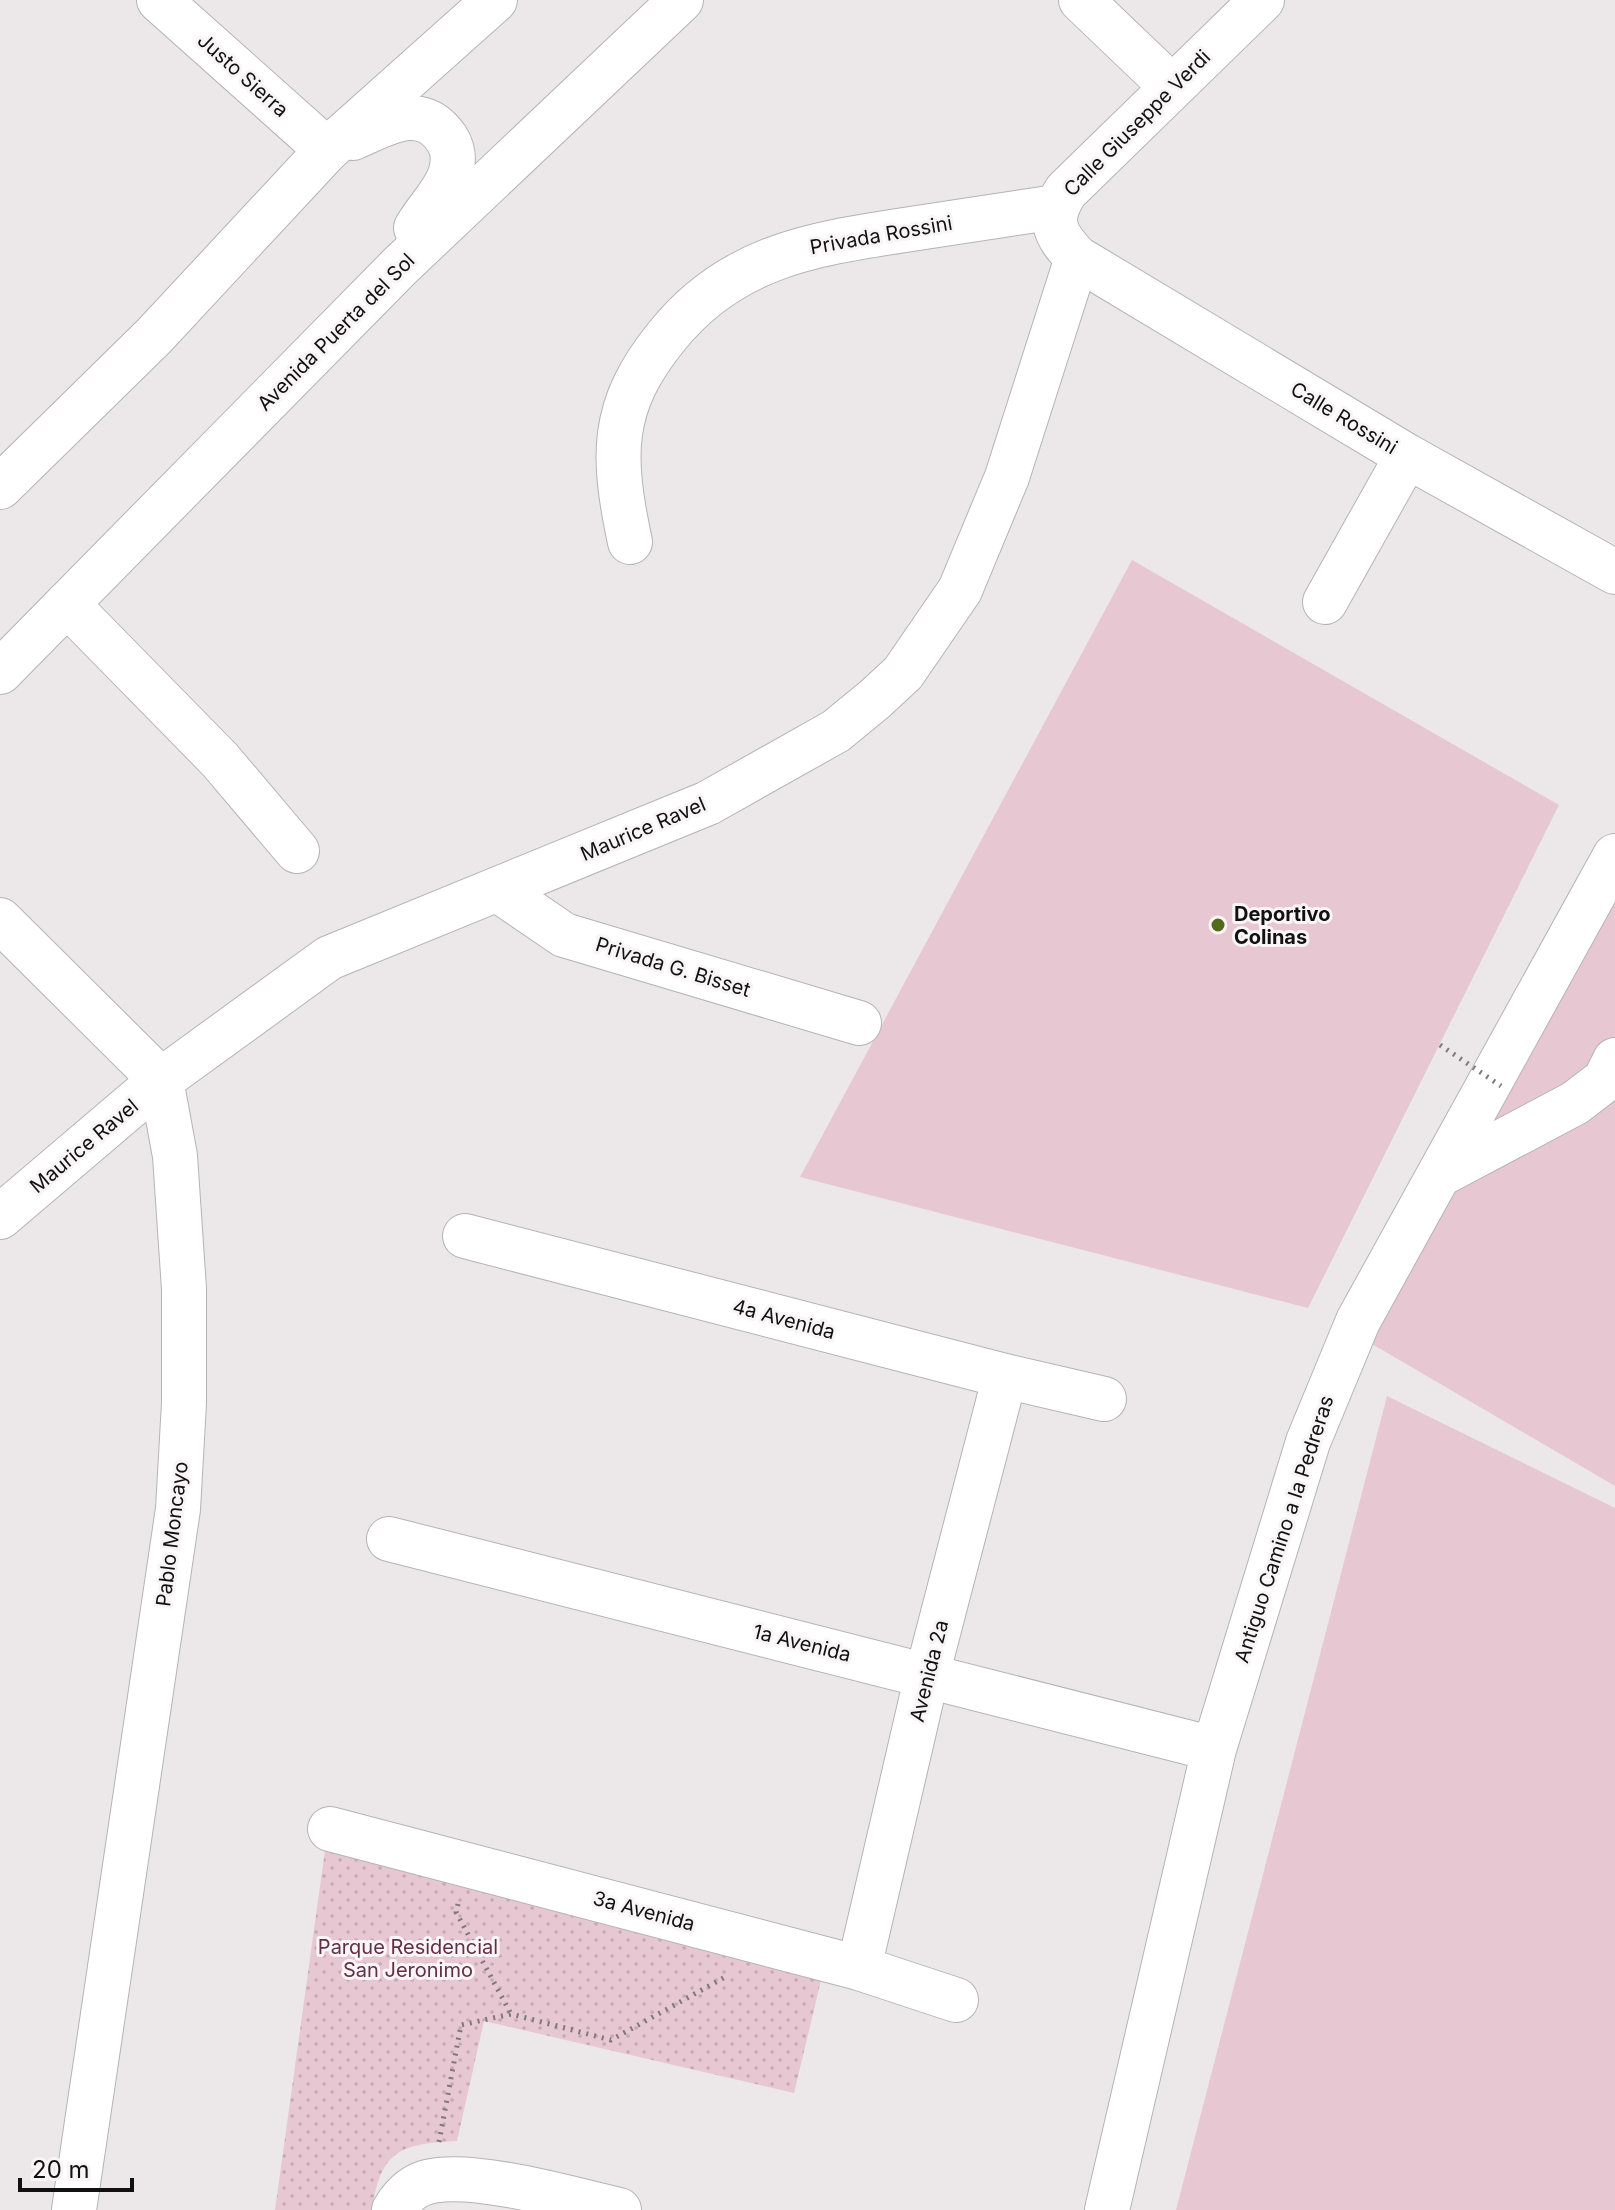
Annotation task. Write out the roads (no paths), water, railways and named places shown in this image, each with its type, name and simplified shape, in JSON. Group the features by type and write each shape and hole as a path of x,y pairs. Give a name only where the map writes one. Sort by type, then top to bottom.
{"street":[{"name":"Justo Sierra","path":"159,0 327,150"},
{"path":"0,487 154,336 327,150 495,0"},
{"name":"Avenida Puerta del Sol","path":"0,672 399,267 681,0"},
{"path":"1081,0 1172,87"},
{"name":"Calle Giuseppe Verdi","path":"1077,258 1062,242 1054,225 1056,207 1066,191 1262,0"},
{"path":"327,150 401,118 418,117 431,121 450,144 454,161 449,178 419,223 399,267"},
{"name":"Privada Rossini","path":"630,542 621,502 618,465 620,428 629,392 670,331 712,290 759,263 807,247 1056,207"},
{"name":"Calle Rossini","path":"1077,258 1407,456 1615,572"},
{"name":"Maurice Ravel","path":"0,1217 161,1080 329,958 708,803 836,731 903,673 928,640 966,576 1007,477 1077,258"},
{"path":"1325,602 1407,456"},
{"path":"67,604 220,760 297,851"},
{"name":"Antiguo Camino a la Pedreras","path":"1107,2210 1214,1749 1308,1442 1358,1321 1439,1175 1604,901 1615,856"},
{"name":"Privada G. Bisset","path":"498,890 564,935 859,1023"},
{"path":"0,920 161,1080"},
{"path":"1439,1175 1575,1103 1605,1080 1615,1060"},
{"name":"Pablo Moncayo","path":"74,2210 178,1509 184,1403 184,1289 175,1156 161,1080"},
{"name":"4a Avenida","path":"465,1236 1104,1399"},
{"name":"Avenida 2a","path":"859,1968 927,1675 1005,1376"},
{"name":"1a Avenida","path":"389,1539 1214,1749"},
{"name":"3a Avenida","path":"330,1829 859,1968 956,2000"},
{"path":"394,2210 412,2188 444,2180 517,2188 619,2210"}],"place":[{"name":"Deportivo Colinas","path":"1218,925"}],"park label":[{"name":"Parque Residencial San Jeronimo","path":"408,1958"}]}
